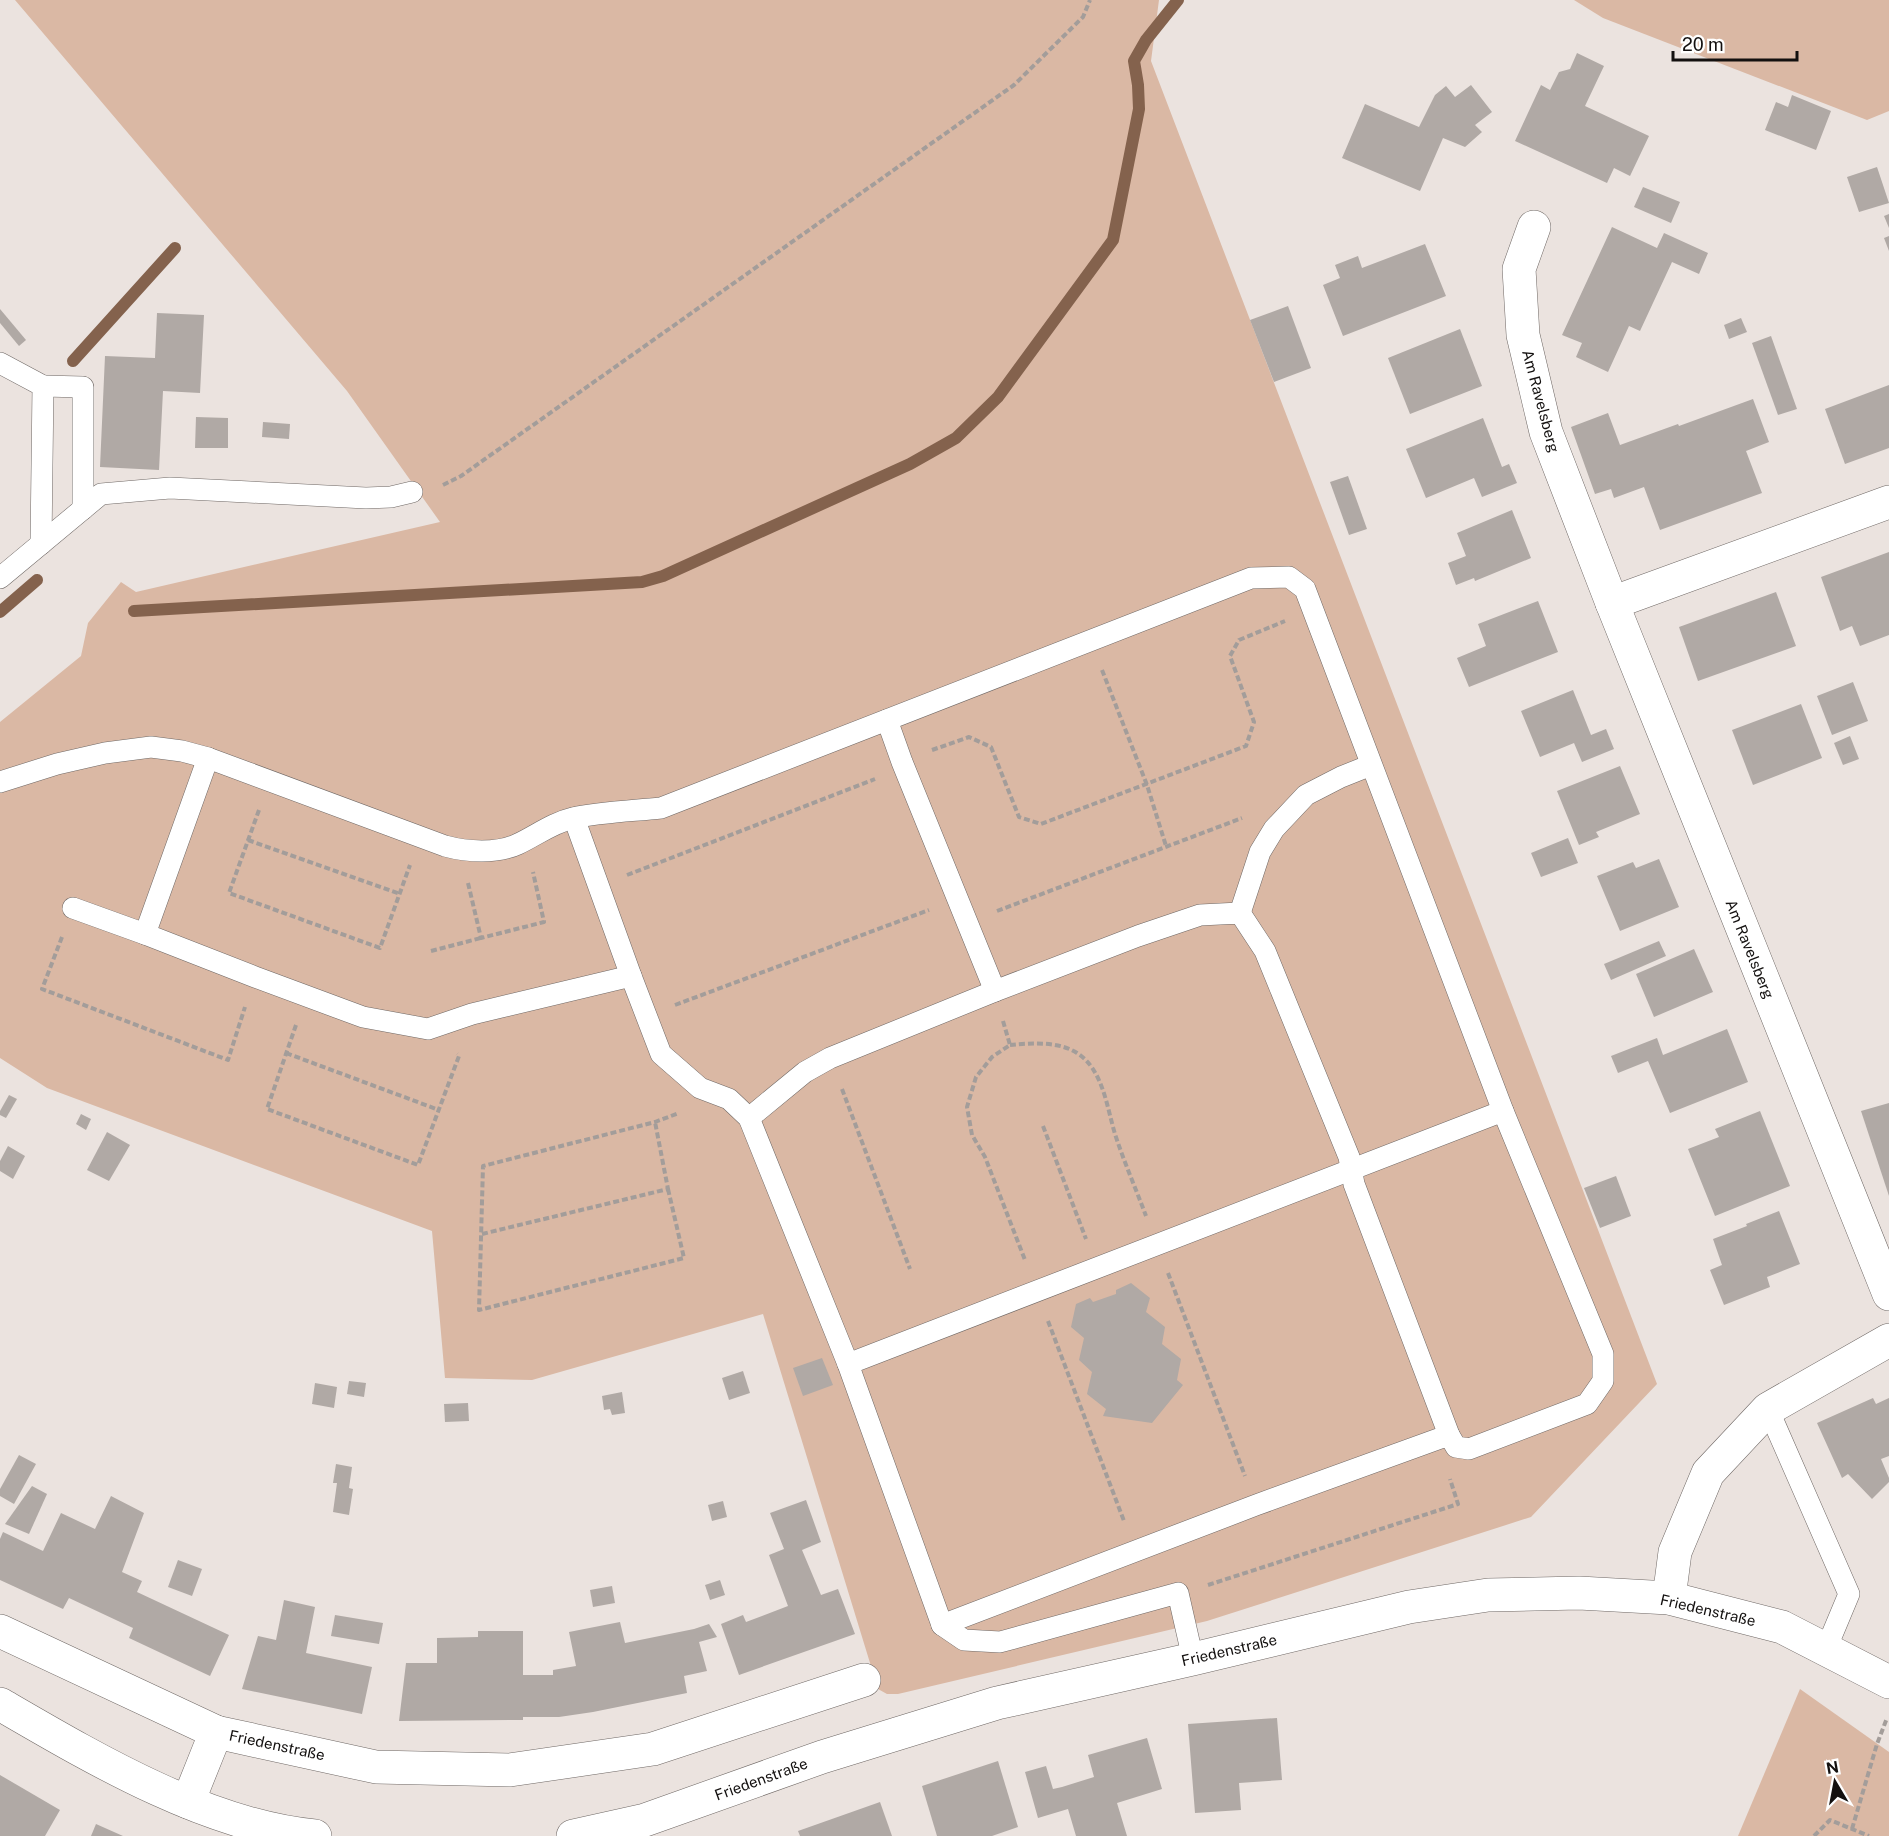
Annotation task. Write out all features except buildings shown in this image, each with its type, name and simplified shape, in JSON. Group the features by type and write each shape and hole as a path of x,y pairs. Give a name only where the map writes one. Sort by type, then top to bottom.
{"street":[{"name":"Am Ravelsberg","path":"1534,227 1519,270 1524,335 1546,432 1612,603 1889,1294"},
{"path":"1612,603 1889,502"},
{"path":"1669,1598 1675,1552 1708,1473 1768,1409 1889,1340"},
{"name":"Friedenstraße","path":"573,1836 645,1820 822,1757 998,1703 1409,1607 1488,1595 1578,1593 1669,1598 1782,1628 1889,1682"},
{"name":"Friedenstraße","path":"0,1631 216,1732 376,1767 510,1770 653,1749 864,1680"},
{"path":"0,1704 89,1756 188,1802 239,1820 315,1836"},
{"name":"Friedenstraße","path":"188,1802 216,1732"}],"lane":[{"path":"0,363 43,386 83,387 83,509"},
{"path":"41,544 43,386"},
{"path":"0,578 101,494 170,488 366,498 391,497 412,492"},
{"path":"0,782 57,764 105,753 151,747 182,751 208,758 459,850 492,851 517,845 552,825 574,818 661,808 1251,578 1289,577 1305,589 1503,1111 1603,1354 1603,1381 1587,1404 1469,1449 1453,1441 1354,1184 1349,1156 1265,951 1240,913"},
{"path":"887,720 995,991"},
{"path":"145,934 208,758"},
{"path":"1240,913 1260,852 1274,829 1306,795 1371,765"},
{"path":"574,818 661,1054 700,1088 729,1099 749,1118 848,1364 942,1625 964,1640 1000,1642 1178,1593 1193,1659"},
{"path":"74,908 363,1017 428,1029 472,1014 631,976"},
{"path":"749,1118 805,1072 830,1058 1138,936 1200,915 1240,913"},
{"path":"848,1364 1503,1111"},
{"path":"1768,1409 1849,1594 1826,1650"},
{"path":"942,1625 1201,1526 1453,1441"}],"path":[{"path":"412,492 438,487 461,476 1014,85 1083,17 1090,0"},
{"path":"598,886 879,778 902,762 969,737 991,747 1019,817 1041,824 1147,785 1246,746 1254,722 1230,656 1239,640 1313,609"},
{"path":"1090,641 1147,785 1166,846"},
{"path":"269,781 229,893 380,948 420,837"},
{"path":"967,923 1253,814 1274,829"},
{"path":"247,839 399,894"},
{"path":"431,951 544,922 530,859 517,845"},
{"path":"459,850 481,938"},
{"path":"646,1015 958,899"},
{"path":"74,908 42,990 228,1060 255,977"},
{"path":"305,995 267,1109 418,1165 459,1056 428,1029"},
{"path":"286,1053 439,1110"},
{"path":"830,1058 910,1269"},
{"path":"655,1122 684,1258 479,1310 483,1166 655,1122 686,1110 700,1088"},
{"path":"1043,1126 1096,1268"},
{"path":"482,1234 668,1189"},
{"path":"1178,1593 1458,1504 1445,1463 1453,1441"},
{"path":"1852,1829 1877,1744 1889,1714"},
{"path":"1814,1836 1830,1820 1869,1836"}],"shaded area":[{"path":"15,0 1159,0 1151,61 1657,1384 1531,1517 1207,1621 898,1694 887,1694 878,1689 763,1314 532,1380 445,1378 432,1231 47,1088 0,1058 0,722 81,656 88,623 121,582 136,592 440,522 347,391"},
{"path":"1574,0 1889,0 1889,111 1867,120 1603,18"},
{"path":"1800,1689 1889,1752 1889,1836 1738,1836"}],"waterway":[{"path":"134,611 642,582 663,576 910,464 956,438 998,397 1113,240 1139,109 1134,61 1146,40 1178,0"},
{"path":"73,361 175,248"},
{"path":"0,612 37,580"}]}
